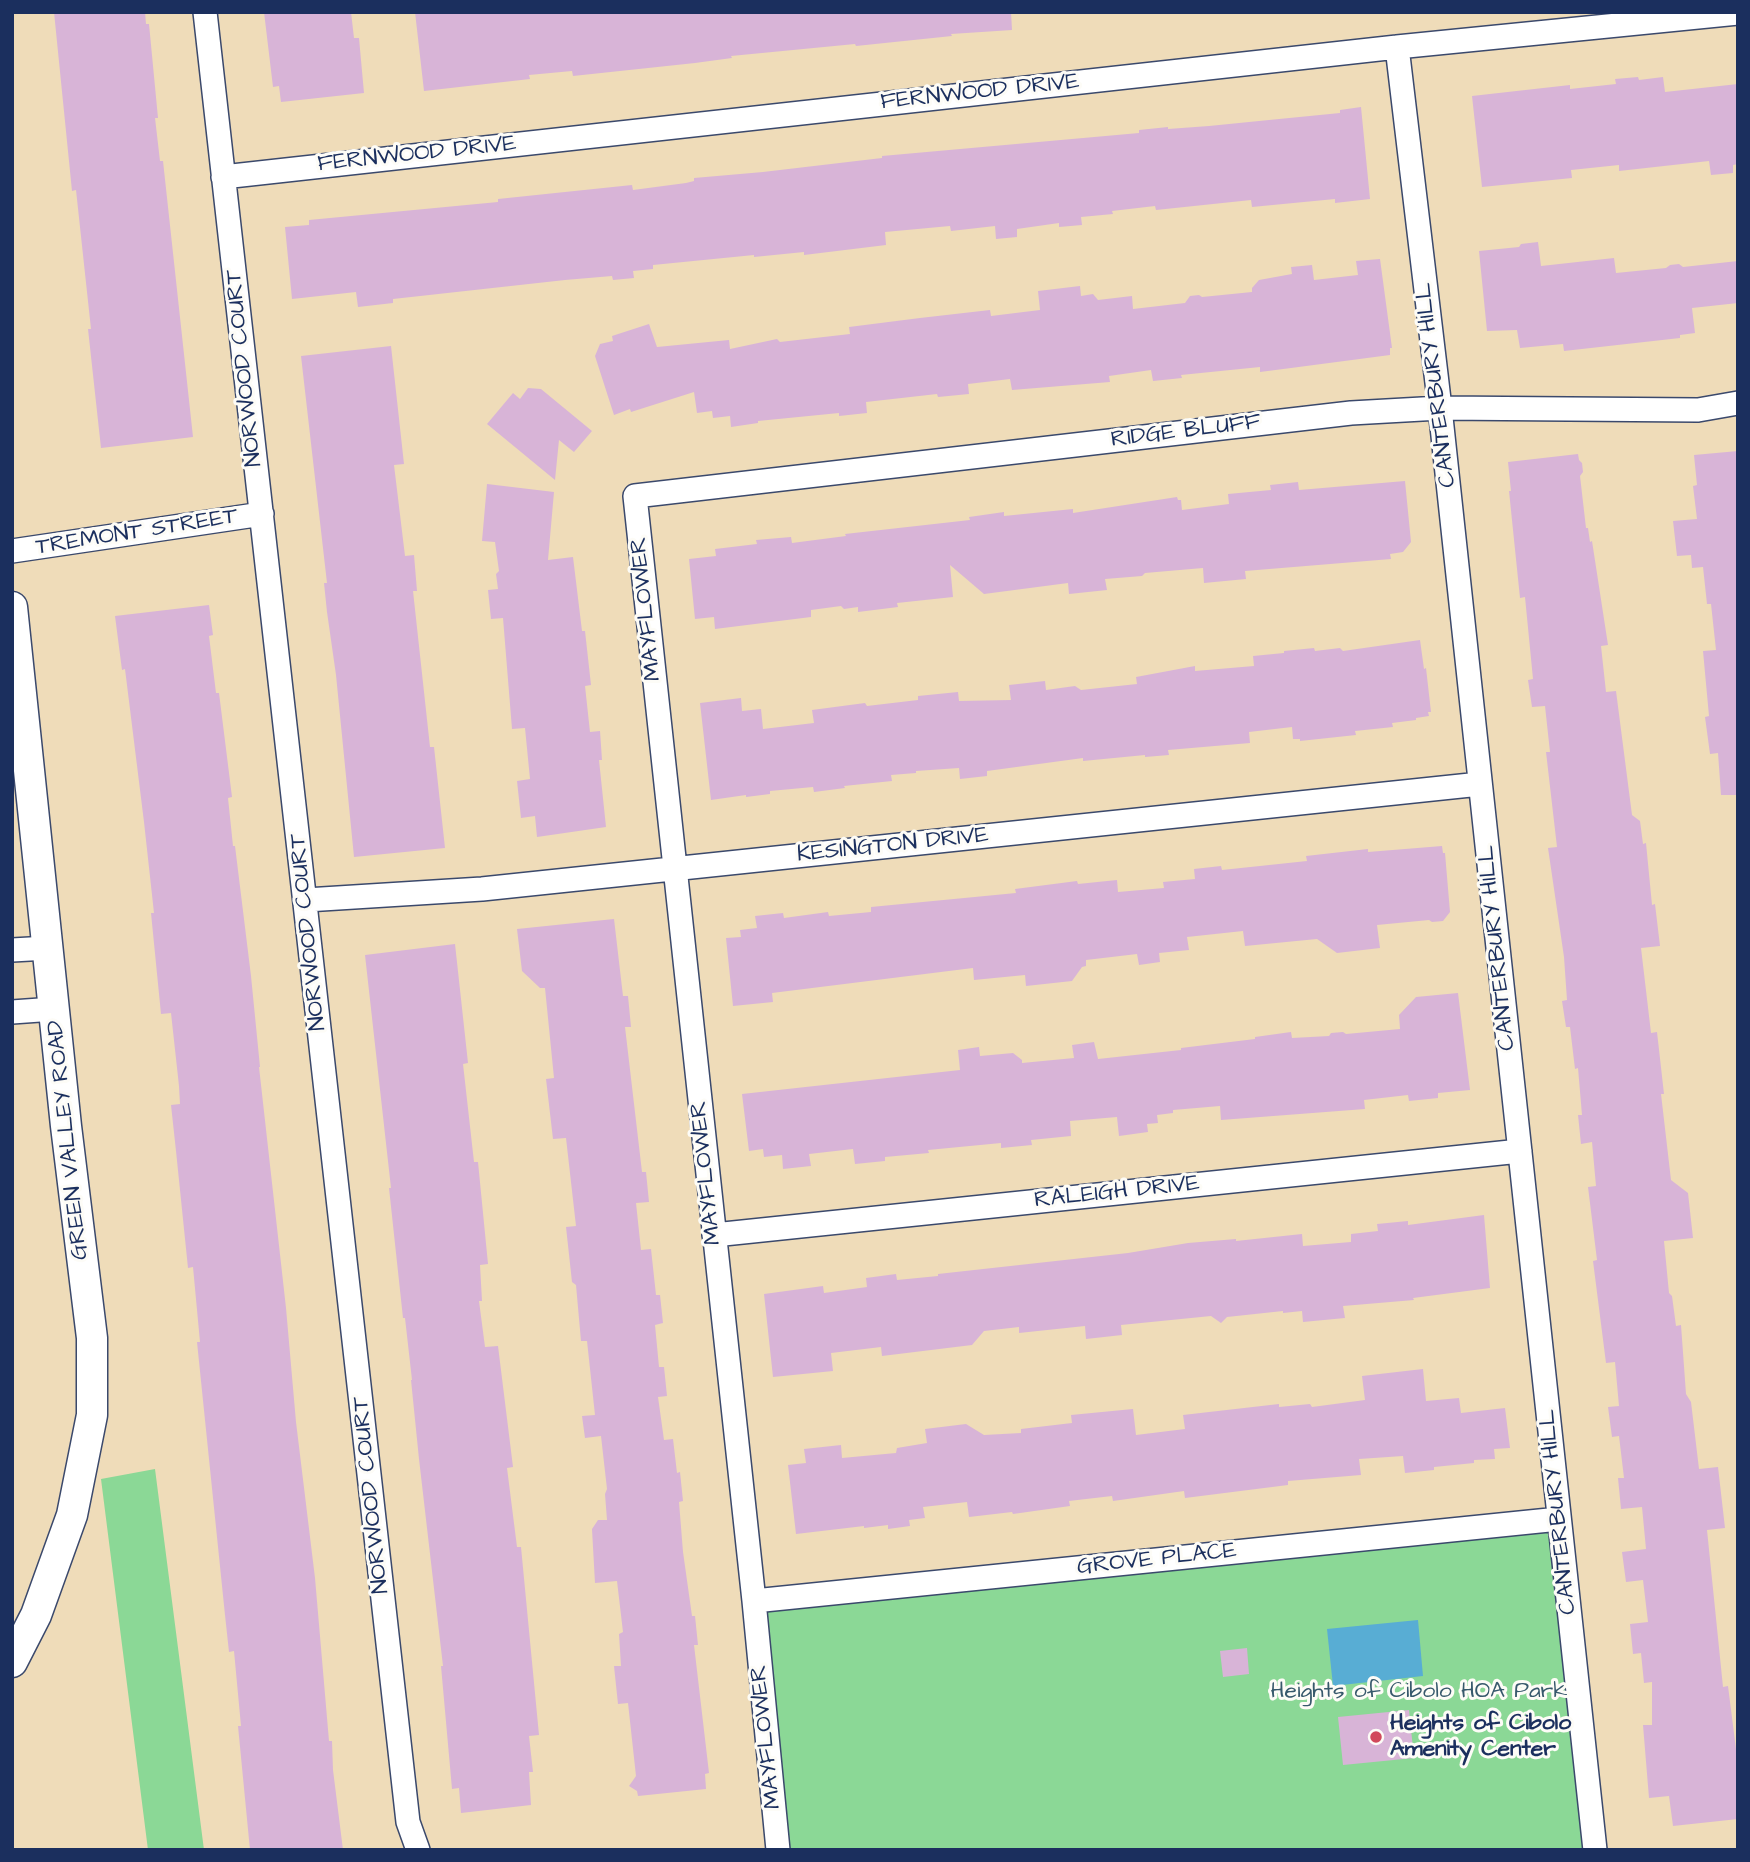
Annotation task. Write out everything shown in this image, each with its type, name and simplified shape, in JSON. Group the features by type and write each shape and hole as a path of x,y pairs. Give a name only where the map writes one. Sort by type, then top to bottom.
{"street":[{"name":"NORWOOD COURT","path":"205,12 408,1822 418,1850"},
{"name":"FERNWOOD DRIVE","path":"223,177 1397,47 1738,13"},
{"name":"CANTERBURY HILL","path":"1397,47 1440,408 1595,1850"},
{"name":"RIDGE BLUFF","path":"635,496 1351,413 1440,408 1698,410 1738,402"},
{"name":"MAYFLOWER","path":"635,496 754,1601 778,1850"},
{"name":"TREMONT STREET","path":"12,551 261,514"},
{"name":"GREEN VALLEY ROAD","path":"12,607 92,1338 92,1415 72,1515 36,1615 12,1662"},
{"name":"KESINGTON DRIVE","path":"306,900 482,889 675,870 1480,784"},
{"path":"12,950 48,948"},
{"path":"12,1012 54,1009"},
{"name":"RALEIGH DRIVE","path":"714,1235 1520,1151"},
{"name":"GROVE PLACE","path":"754,1601 1559,1519"}],"green space":[{"path":"155,1469 204,1850 148,1850 101,1479"},
{"name":"Heights of Cibolo HOA Park","path":"1559,1519 1595,1850 778,1850 754,1601"}],"water":[{"path":"1418,1620 1423,1676 1333,1686 1327,1629"}],"building":[{"path":"54,12 145,12 146,24 149,24 158,118 155,118 160,161 163,161 193,437 101,448 88,329 91,329 76,190 72,191"},
{"path":"264,12 351,12 354,38 359,38 364,93 281,102 279,86 273,87"},
{"path":"415,12 1011,12 1012,30 731,56 732,58 695,63 573,76 572,71 529,75 530,79 424,91"},
{"path":"1638,77 1639,80 1663,77 1665,92 1738,84 1738,164 1733,165 1733,173 1711,175 1709,161 1619,171 1619,165 1571,170 1572,178 1482,187 1472,96 1570,85 1570,89 1616,84 1615,79"},
{"path":"1361,107 1370,199 1335,203 1335,199 1252,207 1251,200 1156,210 1155,206 1081,217 1082,225 1059,227 1059,223 1017,229 1017,237 996,239 995,226 951,231 950,226 885,232 886,245 804,255 804,252 754,255 653,265 653,269 633,271 634,278 613,280 612,276 565,280 393,299 393,303 358,307 356,292 292,299 285,227 309,225 309,220 498,202 498,199 632,185 633,190 686,183 694,181 694,178 882,156 1139,133 1139,130 1168,127 1209,126 1340,113 1340,110"},
{"path":"1538,242 1541,266 1614,258 1616,273 1666,268 1679,264 1683,267 1738,261 1738,303 1692,308 1695,333 1680,335 1680,338 1564,351 1563,344 1520,348 1517,330 1487,331 1479,251"},
{"path":"1380,259 1392,348 1390,355 1260,372 1260,367 1181,375 1182,378 1153,381 1151,370 1109,376 1110,382 1012,390 1010,379 968,384 969,394 938,397 937,394 866,402 867,413 758,421 731,427 730,416 713,418 712,411 697,413 694,392 614,415 595,356 600,344 613,341 612,336 649,324 657,347 729,340 730,349 777,339 780,342 850,334 849,327 920,318 990,310 991,316 1040,310 1038,291 1080,286 1081,296 1093,294 1098,300 1132,296 1133,309 1185,303 1190,296 1252,292 1259,280 1292,274 1291,267 1312,265 1314,280 1358,275 1356,261"},
{"path":"391,346 404,464 394,465 405,556 414,555 417,591 413,591 430,747 434,747 445,848 354,857 301,356"},
{"path":"528,388 541,389 592,431 574,452 559,440 555,480 487,424 513,393 520,399"},
{"path":"1738,451 1738,795 1721,795 1718,753 1710,754 1705,717 1709,716 1703,651 1716,650 1711,604 1707,604 1703,567 1692,568 1691,555 1677,556 1673,521 1697,519 1693,486 1697,485 1694,455"},
{"path":"1578,454 1583,472 1580,476 1586,528 1590,542 1592,541 1608,645 1601,646 1606,692 1616,691 1632,815 1640,821 1643,844 1646,843 1652,905 1655,904 1660,946 1641,948 1651,1033 1657,1032 1671,1180 1688,1193 1693,1238 1664,1241 1669,1293 1672,1296 1676,1326 1681,1325 1686,1394 1691,1402 1699,1469 1718,1467 1725,1528 1707,1530 1723,1687 1728,1686 1738,1765 1738,1819 1673,1826 1669,1796 1649,1798 1643,1725 1652,1725 1652,1682 1644,1683 1641,1653 1633,1654 1630,1624 1648,1622 1643,1580 1626,1582 1622,1552 1646,1549 1642,1507 1621,1509 1618,1478 1624,1478 1619,1436 1612,1437 1608,1407 1619,1406 1615,1362 1606,1363 1593,1261 1597,1260 1588,1187 1596,1186 1592,1142 1581,1144 1578,1115 1582,1115 1578,1068 1575,1069 1570,1027 1566,1027 1562,1001 1567,1000 1564,957 1548,848 1557,847 1546,752 1550,752 1545,706 1532,707 1528,680 1533,679 1525,597 1520,598 1509,491 1508,462"},
{"path":"1405,481 1411,542 1403,552 1390,554 1391,559 1245,571 1246,579 1204,583 1203,568 1145,573 1142,576 1105,579 1107,590 1069,594 1068,583 984,594 950,565 953,597 897,603 898,607 858,612 858,607 844,609 841,606 811,610 811,617 715,629 714,617 695,619 689,559 716,556 715,549 757,544 756,540 791,537 792,543 846,536 845,534 970,520 969,517 1004,512 1004,516 1073,509 1073,513 1177,497 1181,500 1182,510 1229,504 1228,494 1271,490 1270,485 1298,482 1299,490"},
{"path":"487,484 554,492 548,560 573,557 591,685 585,686 590,732 600,731 602,760 599,760 606,827 537,837 535,816 521,818 517,781 530,779 525,728 512,729 503,618 491,619 488,590 498,589 496,574 499,571 495,542 482,541"},
{"path":"209,605 213,635 209,636 232,797 228,798 233,846 251,976 296,1422 315,1578 329,1741 332,1741 343,1850 250,1850 234,1651 229,1652 197,1342 200,1342 193,1267 188,1268 171,1105 180,1104 179,1086 171,1013 161,1014 144,822 125,669 122,670 115,616"},
{"path":"1420,640 1431,712 1428,712 1429,716 1416,720 1392,723 1393,727 1355,731 1356,735 1300,741 1293,739 1292,727 1249,732 1250,743 1168,750 1169,755 1083,761 1083,758 987,771 987,776 960,779 959,768 916,771 891,775 892,781 844,786 845,788 814,792 813,787 711,800 700,703 741,698 742,711 761,709 763,729 814,723 812,710 918,700 918,696 958,692 959,701 1011,700 1009,685 1045,681 1046,690 1075,686 1081,690 1137,684 1136,677 1195,666 1195,671 1254,666 1253,656 1284,651 1340,648 1343,651"},
{"path":"1442,846 1445,853 1450,912 1443,921 1377,925 1380,948 1337,953 1317,939 1245,946 1243,931 1187,937 1189,950 1159,953 1160,962 1139,965 1137,954 1086,960 1086,966 1082,967 1072,981 1026,986 1025,975 974,980 973,968 772,993 773,1002 733,1006 726,938 741,937 740,930 757,928 755,916 783,913 784,918 828,912 829,916 871,912 871,907 1016,893 1015,889 1077,881 1078,884 1117,880 1118,892 1164,888 1163,882 1195,879 1194,869 1221,866 1222,870 1307,861 1306,856 1368,849 1368,852"},
{"path":"614,919 623,996 628,996 631,1027 625,1027 642,1172 646,1172 649,1202 636,1203 641,1250 651,1249 656,1295 660,1295 663,1323 655,1325 659,1367 664,1367 667,1396 658,1397 664,1440 673,1439 677,1473 680,1472 683,1501 679,1502 683,1552 692,1616 695,1616 698,1645 694,1645 709,1773 705,1774 706,1789 638,1796 637,1791 629,1786 636,1776 628,1703 618,1704 614,1666 621,1666 619,1634 623,1632 617,1581 595,1583 592,1529 598,1520 607,1520 607,1489 601,1436 585,1438 582,1416 595,1415 587,1341 581,1341 576,1285 572,1282 566,1227 576,1226 566,1138 553,1139 546,1079 554,1078 545,988 540,988 522,971 517,929"},
{"path":"455,944 468,1063 463,1064 474,1162 478,1162 488,1264 480,1265 482,1301 479,1301 485,1347 498,1346 513,1467 507,1468 517,1547 521,1547 539,1735 529,1736 533,1772 529,1772 531,1805 461,1813 459,1788 452,1789 443,1666 365,955"},
{"path":"1458,993 1470,1090 1438,1093 1438,1098 1409,1101 1408,1095 1364,1100 1365,1109 1221,1120 1220,1106 1173,1110 1173,1113 1157,1115 1158,1123 1147,1124 1148,1132 1119,1136 1117,1117 1070,1121 1071,1136 1031,1140 1032,1145 1001,1148 1001,1143 928,1150 929,1153 885,1157 885,1161 855,1164 853,1149 809,1154 811,1166 783,1169 782,1155 764,1157 763,1149 749,1151 742,1094 960,1070 958,1050 979,1047 980,1056 1013,1053 1022,1063 1074,1058 1072,1045 1094,1042 1098,1059 1181,1050 1291,1032 1292,1038 1400,1029 1399,1015 1416,997"},
{"path":"1484,1215 1490,1288 1413,1298 1414,1300 1343,1306 1345,1318 1303,1322 1302,1311 1283,1311 1227,1317 1221,1323 1211,1316 1121,1325 1122,1335 1086,1339 1085,1326 1019,1333 1019,1327 984,1331 972,1345 882,1356 881,1347 831,1353 833,1371 773,1377 764,1294 823,1286 824,1293 867,1287 866,1278 896,1274 897,1280 938,1276 1188,1243 1302,1234 1303,1246 1351,1242 1351,1234 1378,1231 1377,1224 1408,1221 1408,1225"},
{"path":"1423,1369 1426,1401 1459,1398 1461,1413 1505,1408 1510,1448 1494,1449 1495,1459 1434,1467 1434,1470 1405,1473 1403,1456 1359,1459 1361,1475 1288,1481 1288,1485 1185,1498 1184,1491 1113,1501 1112,1496 1069,1501 1070,1506 969,1517 967,1502 923,1507 925,1518 909,1520 910,1526 888,1529 888,1525 864,1526 796,1534 788,1465 806,1463 804,1449 841,1445 842,1458 896,1453 897,1448 927,1443 925,1429 966,1424 984,1435 1021,1433 1021,1429 1072,1423 1071,1415 1133,1409 1136,1435 1185,1429 1183,1415 1279,1404 1279,1407 1310,1404 1312,1407 1365,1400 1362,1376"},
{"path":"1247,1648 1249,1674 1223,1677 1220,1651"},
{"name":"Heights of Cibolo Amenity Center","path":"1409,1710 1414,1758 1343,1765 1338,1717"}],"place":[{"name":"Heights of Cibolo Amenity Center","path":"1376,1737"}]}
